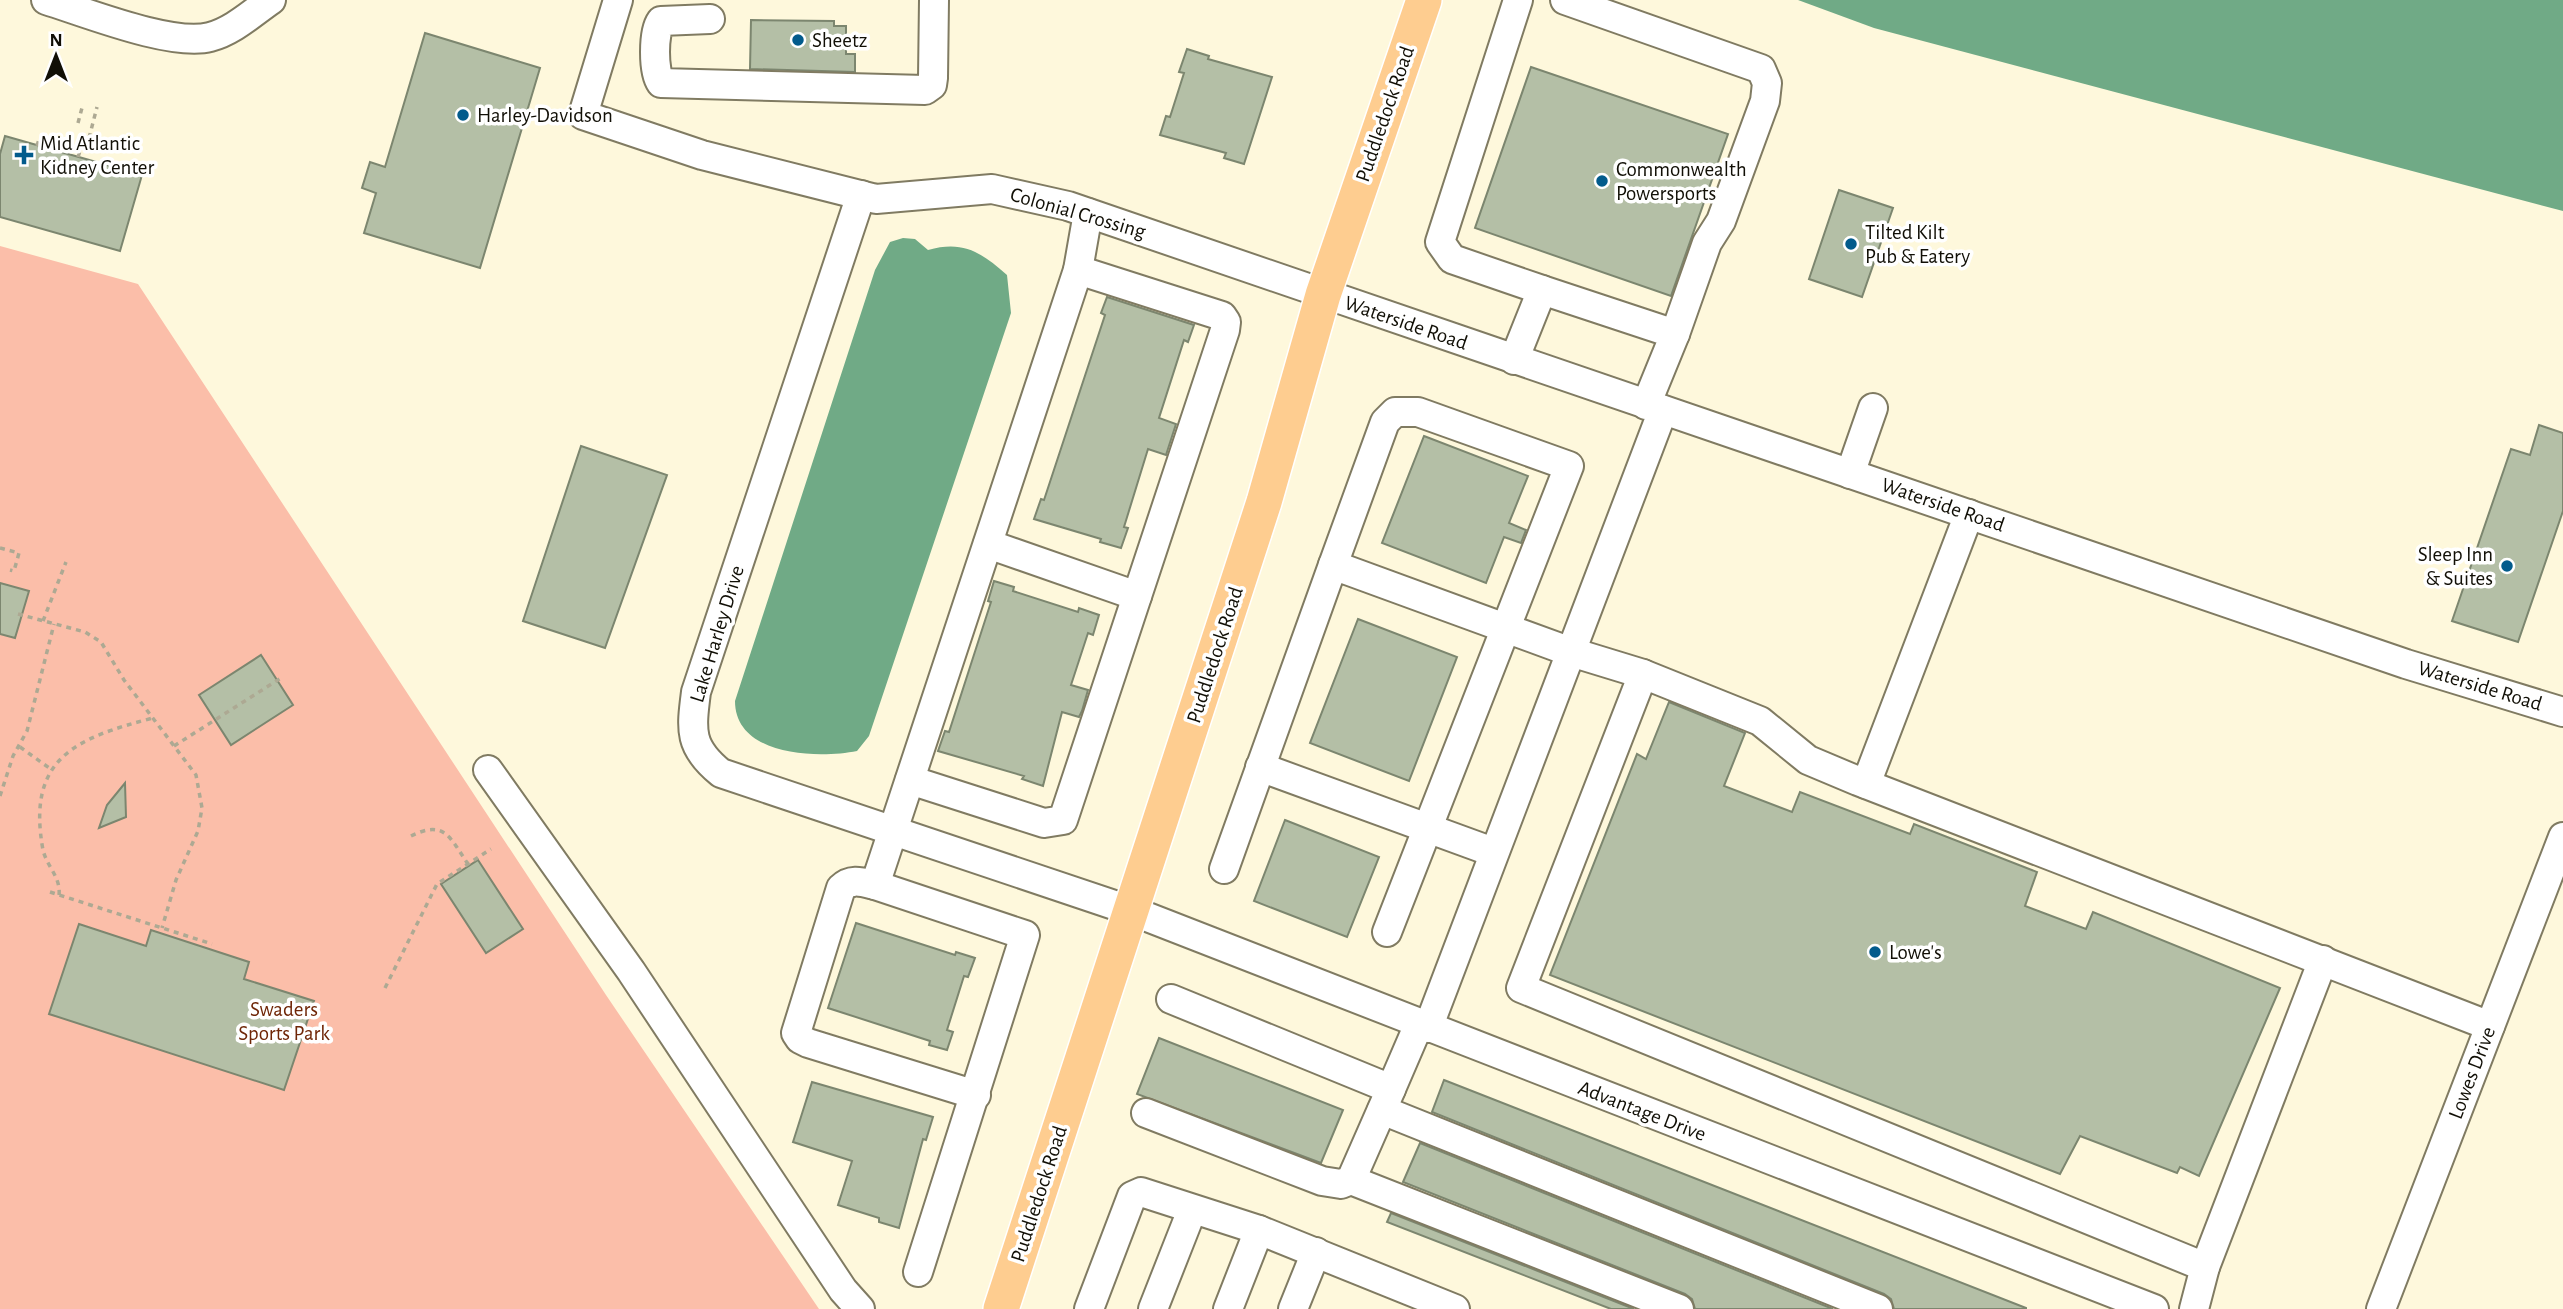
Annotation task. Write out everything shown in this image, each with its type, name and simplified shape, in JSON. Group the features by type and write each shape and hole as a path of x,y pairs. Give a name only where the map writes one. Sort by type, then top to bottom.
{"main road":[{"name":"Puddledock Road","path":"1001,1309 1264,502 1323,295 1424,0"}],"street":[{"path":"46,0 152,32 185,39 212,37 228,30 271,0"},
{"name":"Colonial Crossing","path":"618,0 583,115 702,155 876,199 992,189 1088,213 1323,295"},
{"path":"710,19 661,20 657,31 657,74 661,83 925,90 932,85 934,0"},
{"path":"1518,0 1440,242 1452,259 1675,334"},
{"path":"1352,1180 1386,1100 1423,1026 1571,652 1707,243 1721,220 1765,101 1767,83 1760,69 1565,0"},
{"name":"Lake Harley Drive","path":"861,195 696,692 691,730 701,757 721,774 1132,911"},
{"path":"874,885 1078,270 1088,213"},
{"path":"910,780 1044,822 1063,820 1138,596 1226,322 1222,316 1078,270"},
{"path":"1514,360 1542,290"},
{"name":"Waterside Road","path":"1323,295 2406,664 2563,712"},
{"path":"1850,474 1873,408"},
{"path":"1224,869 1385,422 1395,412 1418,412 1569,466 1387,932"},
{"path":"1866,784 1969,514"},
{"path":"988,544 1138,596"},
{"path":"1333,565 1571,652 1643,674 1760,721 1808,760 2490,1026"},
{"path":"1643,674 1521,988 2205,1267"},
{"path":"1260,767 1493,852"},
{"path":"488,770 631,971 843,1290 860,1309"},
{"name":"Lowes Drive","path":"2381,1309 2563,836"},
{"path":"918,1272 975,1095 1025,935 874,885 855,881 841,888 796,1032 800,1039 975,1095"},
{"name":"Advantage Drive","path":"1132,911 2154,1309"},
{"path":"2194,1309 2205,1267 2323,960"},
{"path":"1171,999 1386,1100 1878,1309"},
{"path":"1146,1114 1322,1181 1341,1184 1352,1180 1679,1309"},
{"path":"1089,1309 1132,1196 1141,1192 1259,1230 1455,1309"},
{"path":"1153,1309 1192,1210"},
{"path":"1228,1309 1259,1230"},
{"path":"1293,1309 1316,1252"}],"path":[{"path":"78,123 83,104"},
{"path":"89,138 97,107"},
{"path":"37,146 39,139"},
{"path":"55,150 57,144"},
{"path":"78,157 80,151"},
{"path":"102,164 104,157"},
{"path":"126,170 128,164"},
{"path":"0,548 19,553 14,571 10,570"},
{"path":"43,621 66,562"},
{"path":"18,614 89,634 101,642 196,775 201,816 196,840 176,880 162,928"},
{"path":"0,796 27,731 54,624"},
{"path":"174,746 281,678"},
{"path":"59,895 59,883 46,859 40,829 42,796 52,770 77,745 96,734 153,718"},
{"path":"19,746 52,770"},
{"path":"411,836 427,829 439,830 447,835 468,864"},
{"path":"385,988 437,884 491,849"},
{"path":"50,892 212,944"}],"green space":[{"name":"Swaders Sports Park","path":"0,246 138,284 606,995 819,1309 0,1309"}],"shaded area":[{"path":"1798,0 2563,0 2563,211 1874,28"},
{"path":"903,238 915,239 928,250 962,247 989,260 1007,275 1011,313 869,736 857,751 821,754 781,750 748,733 739,719 735,701 875,270 890,242"}],"building":[{"name":"Sheetz","path":"751,20 834,21 834,26 846,26 846,54 855,54 855,72 750,69"},
{"name":"Harley-Davidson","path":"425,33 540,68 480,268 364,233 376,193 362,188 370,162 385,167"},
{"path":"1187,49 1209,56 1208,59 1272,77 1244,164 1224,158 1226,153 1160,135 1166,116 1170,117 1184,73 1179,72"},
{"name":"Commonwealth Powersports","path":"1531,67 1728,134 1671,296 1475,228"},
{"path":"5,136 142,175 120,251 0,217 0,154"},
{"name":"Tilted Kilt Pub & Eatery","path":"1839,190 1893,208 1862,297 1809,279"},
{"path":"1107,297 1194,325 1188,342 1184,340 1159,418 1176,424 1166,455 1148,449 1124,527 1128,528 1121,548 1100,542 1101,539 1034,519 1041,499 1044,500 1105,315 1101,313"},
{"name":"Sleep Inn & Suites","path":"2539,425 2563,433 2563,511 2518,642 2452,621 2511,449 2530,455"},
{"path":"1424,436 1528,476 1509,523 1526,530 1521,543 1504,537 1486,583 1382,543"},
{"path":"581,446 667,475 605,648 523,621"},
{"path":"994,581 1014,587 1013,591 1078,612 1079,608 1099,615 1093,635 1088,633 1071,685 1088,690 1082,711 1079,717 1062,712 1043,786 1022,779 1024,776 938,751 945,731 949,732 991,602 988,601"},
{"path":"0,583 29,591 15,638 0,634"},
{"path":"1358,619 1457,657 1409,781 1310,743"},
{"path":"261,655 293,705 231,745 199,695"},
{"name":"Lowe's","path":"1669,702 1745,733 1724,786 1792,812 1800,792 1910,834 1914,824 2037,872 2025,906 2086,929 2093,912 2280,988 2199,1176 2180,1167 2177,1173 2080,1136 2060,1174 1550,975 1637,754 1646,759"},
{"path":"125,783 126,817 99,828 107,805"},
{"path":"1285,820 1379,857 1347,937 1254,901"},
{"path":"478,860 523,929 486,953 441,884"},
{"path":"856,923 955,955 956,952 975,958 968,977 964,976 947,1030 953,1032 947,1050 929,1045 930,1041 828,1008"},
{"path":"79,924 146,946 151,930 249,962 244,979 314,1001 284,1090 49,1014"},
{"path":"1159,1038 1343,1110 1321,1163 1137,1094"},
{"path":"1444,1080 2026,1309 1894,1309 1891,1299 1884,1294 1432,1112"},
{"path":"812,1082 933,1117 926,1140 923,1139 899,1228 879,1222 879,1218 838,1205 852,1161 793,1142"},
{"path":"1420,1143 1833,1309 1695,1309 1692,1299 1685,1294 1403,1182"},
{"path":"1391,1213 1634,1309 1611,1309 1387,1222"}],"place":[{"name":"Sheetz","path":"798,40"},
{"name":"Harley-Davidson","path":"463,115"},
{"name":"Mid Atlantic Kidney Center","path":"24,155"},
{"name":"Commonwealth Powersports","path":"1602,181"},
{"name":"Tilted Kilt Pub & Eatery","path":"1851,244"},
{"name":"Sleep Inn & Suites","path":"2507,566"},
{"name":"Lowe's","path":"1875,952"}]}
